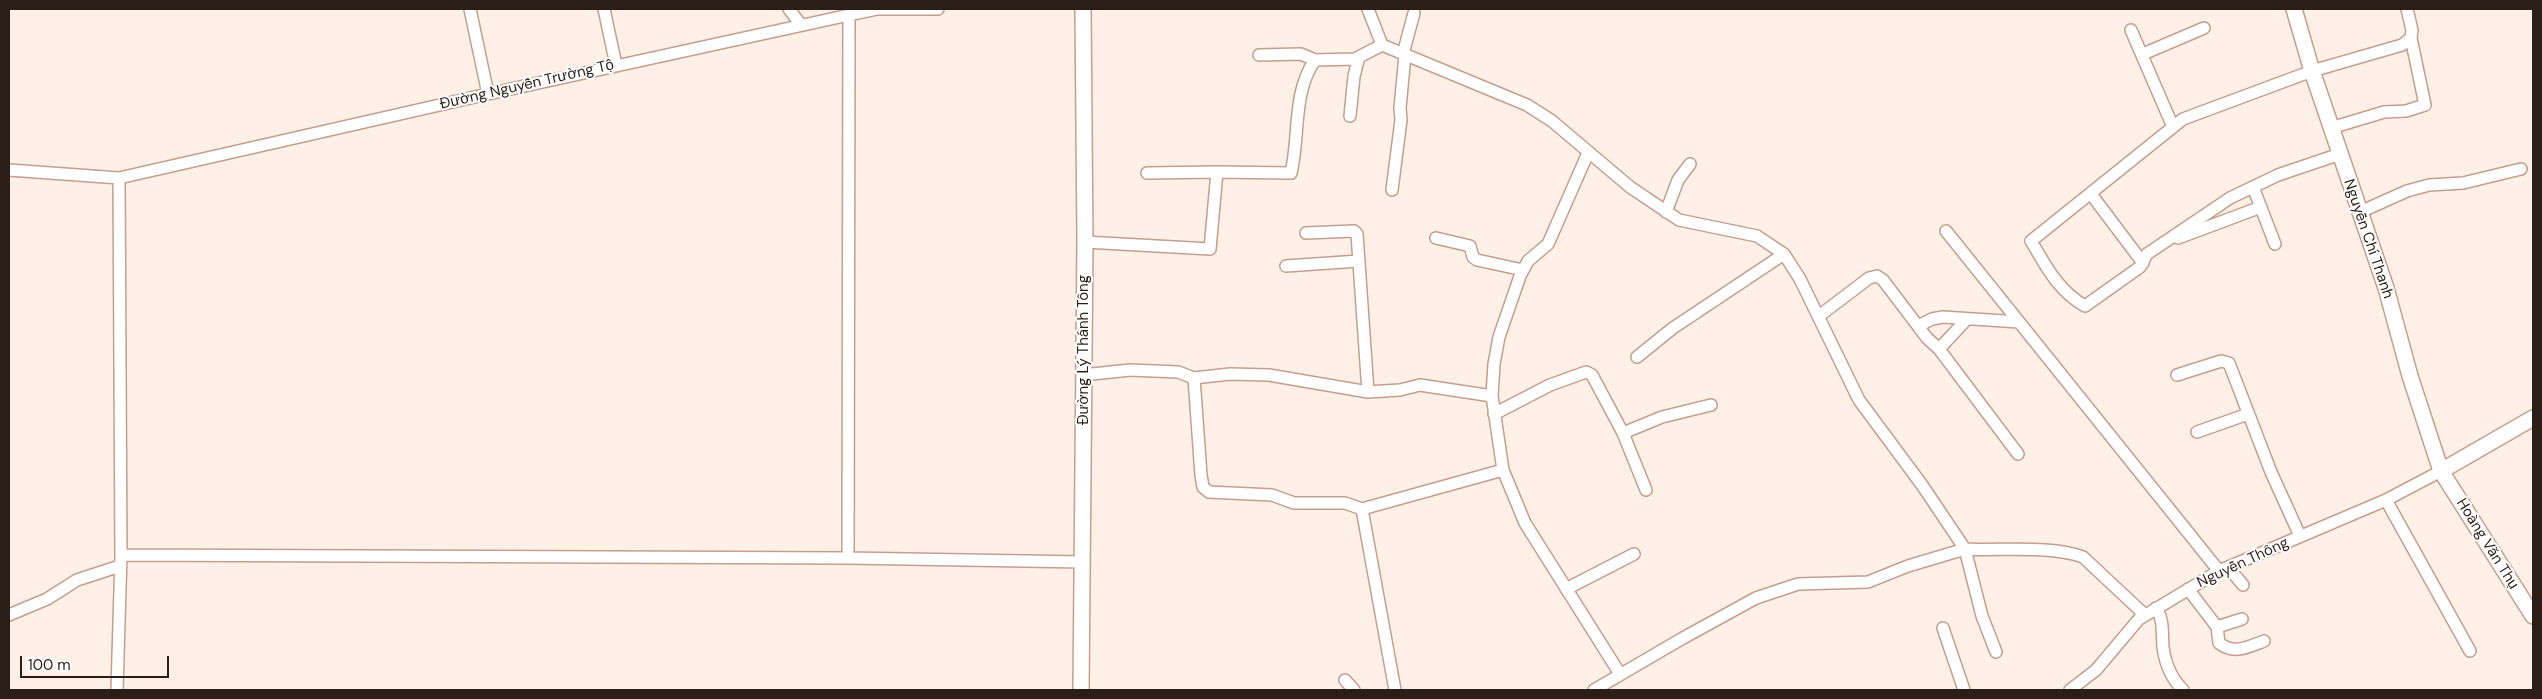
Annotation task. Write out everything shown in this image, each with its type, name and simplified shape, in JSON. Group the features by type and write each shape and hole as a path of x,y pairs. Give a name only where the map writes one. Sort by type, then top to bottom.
{"street":[{"path":"470,9 488,94"},
{"path":"604,9 616,65"},
{"name":"Đường Nguyễn Trường Tộ","path":"9,170 119,178 616,65 849,15 877,10 938,9"},
{"name":"Đường Lý Thánh Tông","path":"1081,690 1085,242 1083,9"},
{"path":"1368,9 1382,45 1527,105 1552,121 1630,187 1678,220 1757,236 1784,254 1800,278 1859,400 1965,549 1982,616 1996,652"},
{"name":"Nguyễn Chí Thanh","path":"2294,9 2312,71 2386,288 2410,376 2441,471"},
{"path":"2331,128 2384,112 2406,111 2425,106 2411,38 2412,30 2406,9"},
{"path":"794,10 801,25"},
{"path":"1392,190 1401,120 1400,108 1404,55 1414,13"},
{"path":"848,558 849,15"},
{"path":"2143,54 2204,28"},
{"path":"2131,30 2173,127"},
{"path":"2340,154 2278,175 2230,198 2147,254 2143,263 2084,306 2069,297 2058,284 2030,241 2183,119 2312,71 2402,45 2411,38"},
{"path":"1259,54 1301,54 1315,60 1359,57 1382,45"},
{"path":"1350,116 1354,76 1359,57"},
{"path":"1147,173 1291,173 1295,158 1298,111 1307,72 1315,60"},
{"path":"1588,153 1548,244 1528,261 1524,270 1499,338 1494,364 1492,396 1503,470 1525,523 1620,674"},
{"path":"1666,212 1678,180 1690,164"},
{"path":"2360,212 2407,191 2429,185 2463,183 2521,169"},
{"path":"1085,242 1210,249 1218,172"},
{"path":"117,690 120,561 119,178"},
{"path":"2253,187 2275,244"},
{"path":"2091,194 2143,263"},
{"path":"2160,245 2261,207"},
{"path":"1306,233 1354,231 1357,234 1368,392"},
{"path":"1946,231 2223,569 2243,585"},
{"path":"1436,238 1470,246 1473,257 1477,260 1524,270"},
{"path":"1637,357 1673,328 1784,254"},
{"path":"1286,266 1359,261"},
{"path":"1819,316 1869,278 1877,276 1883,280 1918,326 1939,348 2018,454"},
{"path":"1918,326 1932,319 1943,317 2019,322"},
{"path":"1939,348 1966,320"},
{"path":"2176,375 2221,361 2227,362 2274,480 2300,536"},
{"path":"1084,375 1130,370 1178,372 1194,378 1230,374 1269,375 1368,392 1400,390 1420,385 1492,396"},
{"path":"1494,414 1550,385 1586,372 1592,375 1623,433 1646,490"},
{"path":"1194,378 1201,475 1203,487 1209,492 1272,495 1294,503 1345,503 1362,509 1503,470"},
{"path":"1623,433 1662,418 1711,405"},
{"path":"2196,432 2248,414"},
{"path":"2441,471 2533,418"},
{"name":"Nguyễn Thông","path":"2070,690 2096,670 2139,619 2188,588 2223,569 2386,500 2441,471"},
{"name":"Hoàng Văn Thụ","path":"2441,471 2533,616"},
{"path":"2386,500 2470,652"},
{"path":"1362,509 1395,690"},
{"path":"1594,690 1748,602 1780,589 1798,584 1868,582 1908,566 1965,549 2044,550 2083,557 2145,615"},
{"path":"1566,589 1634,554"},
{"path":"9,615 47,599 77,580 120,561 848,558 1083,562"},
{"path":"2188,588 2217,627 2219,643 2225,648 2234,650 2264,641"},
{"path":"2156,608 2162,627 2163,650 2168,667 2176,682 2184,690"},
{"path":"2217,627 2242,619"},
{"path":"1943,628 1964,690"},
{"path":"1345,680 1354,690"}]}
